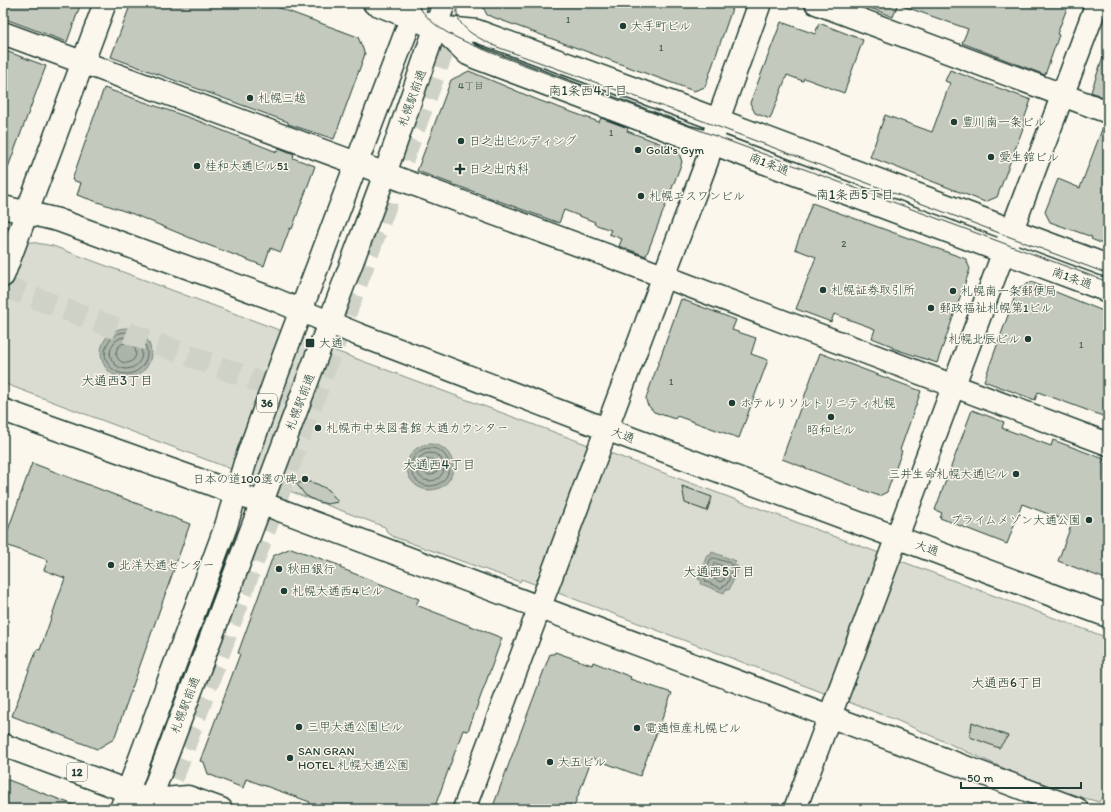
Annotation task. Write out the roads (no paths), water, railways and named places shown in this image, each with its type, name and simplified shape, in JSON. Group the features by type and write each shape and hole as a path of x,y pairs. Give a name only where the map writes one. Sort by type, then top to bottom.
{"main road":[{"path":"3,276 11,231 27,212 105,3"},
{"name":"南1条通","path":"374,3 414,10 436,27 444,31 468,54 477,58 687,137 712,143 1108,291"},
{"name":"札幌駅前通","path":"152,806 261,503 385,174 444,3"},
{"path":"464,809 712,143 718,120 760,3"},
{"path":"816,3 1108,112"},
{"path":"795,809 1097,3"},
{"name":"札幌駅前通","path":"124,800 226,526 301,310 414,10"},
{"name":"南1条通","path":"436,27 477,31 1108,266"},
{"path":"3,33 663,276 1108,444"},
{"name":"大通","path":"3,207 58,220 301,310 606,429 1108,616"},
{"path":"3,410 261,503 1077,809"},
{"name":"12","path":"3,745 124,800 152,806"},
{"path":"152,806 188,797 221,809"}],"water":[{"path":"121,328 131,328 144,335 151,348 151,358 144,371 131,378 121,378 112,374 105,367 101,358 101,348 105,339 112,332"},
{"path":"435,444 439,445 449,454 452,458 452,476 443,486 435,490 425,490 417,486 408,476 407,462 411,454 421,445"},
{"path":"712,552 736,561 734,565 739,567 729,590 726,589 724,593 701,584 702,581 698,579 707,555 710,556"}],"tunnel":[{"path":"161,809 461,3"},
{"path":"3,286 313,402"}],"tram line":[{"path":"417,3 423,13 440,28 460,39 492,53 1108,282"},
{"path":"458,3 458,19 468,31 497,47 695,118 1108,274"}],"place":[{"name":"大手町ビル","path":"623,26"},
{"name":"札幌三越","path":"250,98"},
{"name":"豊川南一条ビル","path":"954,122"},
{"name":"日之出ビルディング","path":"461,141"},
{"name":"Gold's Gym","path":"638,150"},
{"name":"愛生舘ビル","path":"991,157"},
{"name":"桂和大通ビル51","path":"197,166"},
{"name":"日之出内科","path":"460,169"},
{"name":"札幌エスワンビル","path":"641,196"},
{"name":"札幌証券取引所","path":"823,290"},
{"name":"札幌南一条郵便局","path":"953,291"},
{"name":"郵政福祉札幌第1ビル","path":"931,308"},
{"name":"札幌北辰ビル","path":"1028,339"},
{"name":"大通","path":"310,343"},
{"name":"ホテルリソルトリニティ札幌","path":"732,403"},
{"name":"昭和ビル","path":"831,417"},
{"name":"札幌市中央図書館 大通カウンター","path":"318,428"},
{"name":"三井生命札幌大通ビル","path":"1016,474"},
{"name":"日本の道100選の碑","path":"305,479"},
{"name":"プライムメゾン大通公園","path":"1089,520"},
{"name":"北洋大通センター","path":"111,565"},
{"name":"秋田銀行","path":"279,569"},
{"name":"札幌大通西4ビル","path":"284,591"},
{"name":"三甲大通公園ビル","path":"299,727"},
{"name":"電通恒産札幌ビル","path":"637,728"},
{"name":"SAN GRAN HOTEL 札幌大通公園","path":"290,758"},
{"name":"大五ビル","path":"550,762"}],"district":[{"name":"南1条西4丁目","path":"588,90"},
{"name":"南1条西5丁目","path":"855,194"},
{"name":"大通西3丁目","path":"117,380"},
{"name":"大通西4丁目","path":"439,464"},
{"name":"大通西5丁目","path":"719,571"},
{"name":"大通西6丁目","path":"1007,682"}]}
